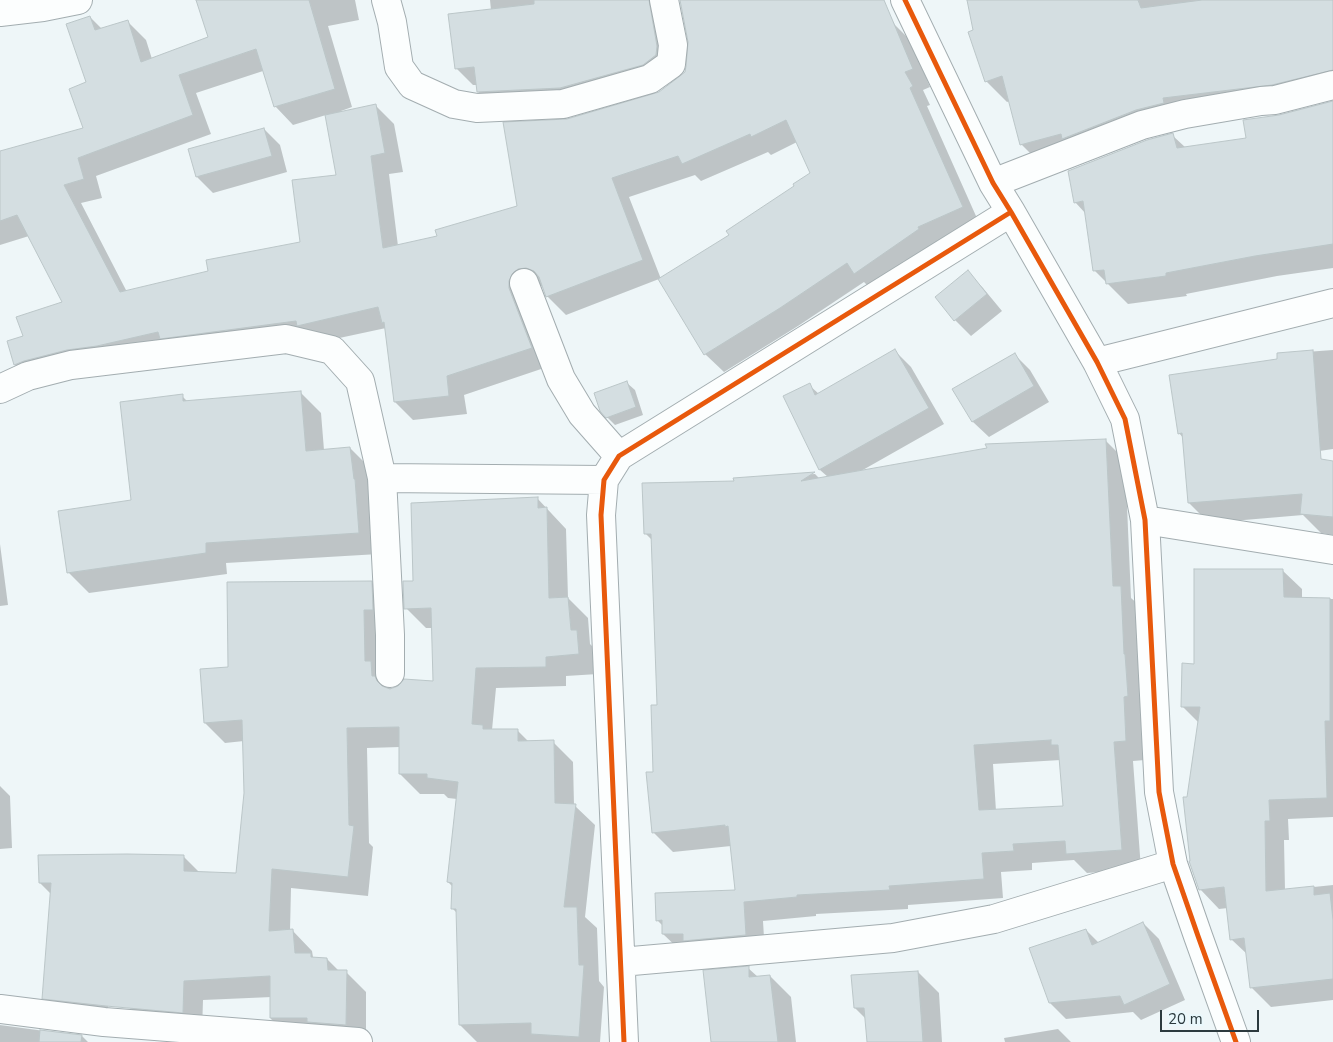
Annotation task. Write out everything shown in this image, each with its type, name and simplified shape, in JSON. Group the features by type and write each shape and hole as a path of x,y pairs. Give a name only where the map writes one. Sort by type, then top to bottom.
{"street":[{"path":"0,12 43,7 78,0"},
{"path":"386,0 392,22 399,66 412,85 454,104 477,108 563,104 650,79 671,64 673,45 664,0"},
{"path":"905,0 993,183 1097,362 1125,419 1145,520 1159,792 1173,864 1236,1042"},
{"path":"993,183 1142,125 1184,114 1276,100 1333,85"},
{"path":"624,1042 601,515 604,480 619,456 1011,212"},
{"path":"524,283 561,379 582,414 619,456"},
{"path":"1097,362 1333,303"},
{"path":"0,389 28,376 71,365 286,339 332,350 360,382 382,478 390,635 390,673"},
{"path":"382,478 604,480"},
{"path":"1145,520 1333,550"},
{"path":"621,962 893,938 994,919 1173,864"},
{"path":"0,1009 104,1032 358,1042"}],"building":[{"path":"196,0 309,0 335,89 274,107 256,49 179,75 193,115 78,158 84,179 64,185 120,292 208,271 206,260 300,242 292,180 336,175 325,115 376,104 385,153 371,156 383,248 437,236 435,230 517,206 503,122 567,119 659,92 685,72 688,42 680,0 884,0 913,69 905,72 913,86 910,88 963,207 918,227 919,229 854,274 847,263 780,308 704,355 658,279 729,235 726,231 794,186 793,184 810,173 786,120 751,137 750,134 682,164 678,156 612,178 643,260 546,297 539,277 534,271 526,268 518,269 512,274 509,288 532,348 447,376 449,396 394,402 384,322 382,323 378,307 297,326 296,321 160,339 158,332 97,346 67,350 14,365 7,341 23,336 16,317 62,302 17,215 0,221 0,151 83,128 69,89 86,82 66,24 90,16 95,30 128,20 141,62 208,37"},
{"path":"534,0 649,0 657,46 656,55 643,65 560,88 477,92 474,67 455,69 448,14 534,4"},
{"path":"967,0 1138,0 1141,8 1202,0 1333,0 1333,70 1272,85 1163,98 1164,103 1136,110 1062,139 1061,134 1020,145 1002,76 985,82 968,32 973,30"},
{"path":"1333,101 1333,244 1255,256 1166,273 1166,276 1106,284 1104,270 1093,271 1083,201 1074,203 1068,171 1147,140 1173,133 1177,148 1246,138 1243,120 1279,115"},
{"path":"264,128 272,156 196,177 188,149"},
{"path":"968,270 987,294 954,321 935,297"},
{"path":"895,349 929,408 819,470 783,396 810,383 815,395"},
{"path":"1313,350 1321,459 1333,461 1333,517 1300,514 1302,494 1188,503 1182,433 1178,434 1169,375 1277,359 1277,353"},
{"path":"1015,353 1034,386 972,422 952,389"},
{"path":"627,381 636,407 606,418 600,411 594,393"},
{"path":"301,391 306,451 350,447 355,479 359,533 206,543 206,553 67,573 58,511 131,500 120,402 183,394 183,401"},
{"path":"1106,439 1113,586 1121,586 1128,696 1124,697 1126,741 1114,742 1122,850 1066,854 1065,841 1013,844 1014,851 982,853 984,879 889,886 890,890 797,895 797,897 744,902 746,935 683,941 683,934 662,934 662,920 656,921 655,893 735,890 728,826 652,833 646,772 653,772 651,705 657,705 651,534 644,534 642,483 734,481 733,478 815,472 801,481 987,448 985,444","holes":["1051,740 1051,745 1058,745 1063,806 979,810 974,745"]},
{"path":"538,497 538,508 547,507 549,598 568,597 571,630 577,630 579,654 546,657 546,667 476,668 472,724 483,725 483,729 518,729 518,741 554,740 555,803 576,804 564,907 577,907 579,965 584,965 579,1037 531,1034 531,1023 459,1025 456,909 451,909 452,883 447,882 458,782 427,778 427,774 399,774 399,727 347,728 349,825 354,826 348,877 272,869 269,931 293,929 295,953 311,953 311,957 327,958 328,970 347,970 346,1025 307,1022 307,1018 270,1018 270,976 184,981 183,1013 42,999 51,883 39,883 38,855 184,855 184,871 236,873 244,793 242,720 204,723 200,669 228,667 227,582 372,581 373,610 364,610 365,661 371,661 372,676 375,676 382,686 390,689 398,686 404,679 433,681 431,608 404,609 403,581 413,581 411,503"},
{"path":"1194,569 1283,569 1284,597 1330,598 1330,721 1325,721 1327,798 1269,800 1270,821 1265,821 1266,891 1314,886 1314,895 1330,893 1333,920 1333,979 1250,988 1244,938 1230,940 1224,887 1199,890 1189,861 1183,797 1187,797 1200,707 1181,707 1182,663 1194,664"},
{"path":"1143,922 1170,984 1124,1005 1120,996 1049,1003 1029,948 1086,929 1092,945"},
{"path":"749,966 749,977 770,975 778,1042 711,1042 703,970"},
{"path":"918,971 923,1042 867,1042 864,1008 854,1008 851,975"},
{"path":"40,1030 82,1035 81,1042 39,1042"}],"cycle path":[{"path":"905,0 993,183 1097,362 1125,419 1145,520 1159,792 1173,864 1236,1042"},
{"path":"624,1042 601,515 604,480 619,456 1011,212"}]}
